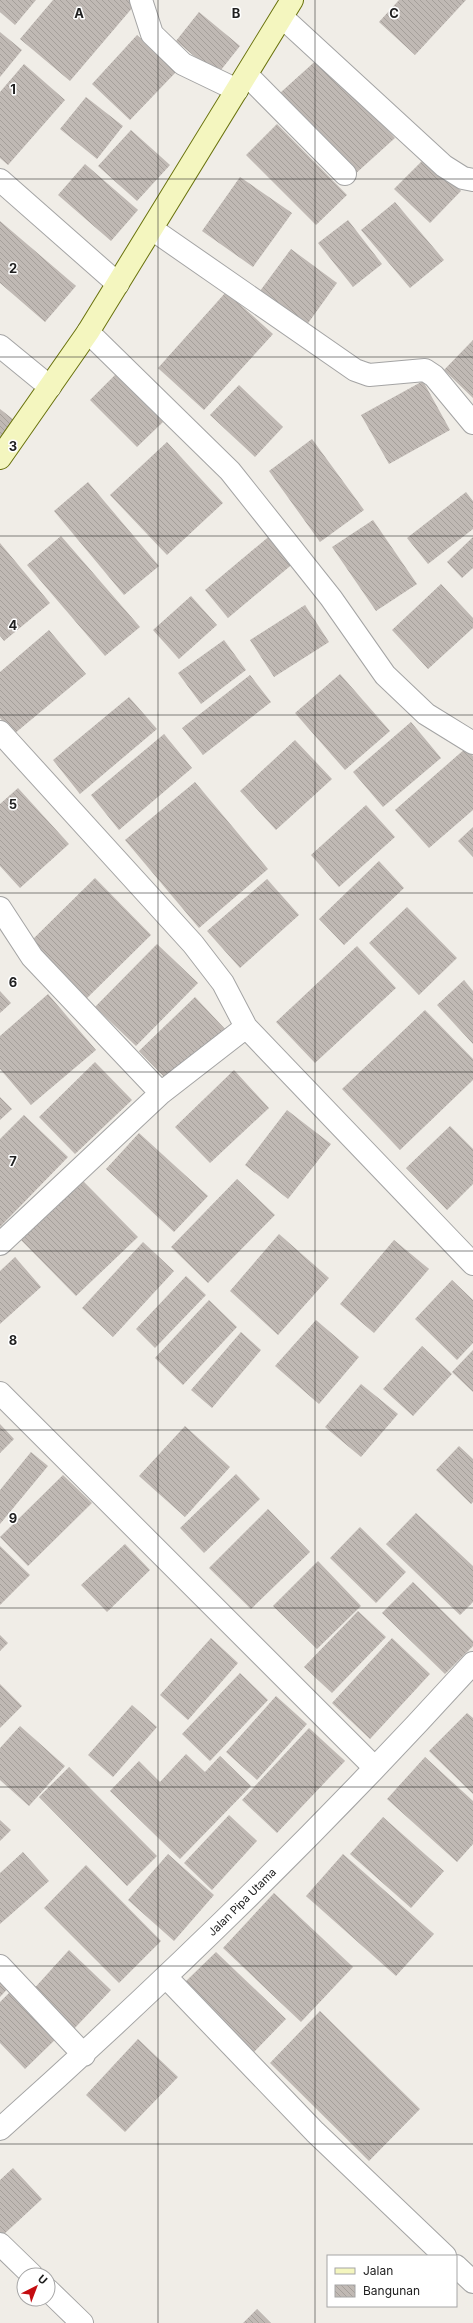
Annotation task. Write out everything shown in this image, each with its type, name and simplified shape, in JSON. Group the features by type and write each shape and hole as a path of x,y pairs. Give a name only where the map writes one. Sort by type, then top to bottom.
{"street":[{"path":"141,0 152,34 183,64 242,82 345,174"},
{"path":"0,458 88,332 287,9 444,166 463,178 473,180"},
{"path":"0,180 118,284"},
{"path":"152,229 355,370 369,375 425,370 434,376 473,423"},
{"path":"88,332 230,470 331,598 385,675 426,714 473,743"},
{"path":"0,346 50,387"},
{"path":"0,732 193,944 223,983 246,1027 473,1264"},
{"path":"0,908 32,957 161,1093"},
{"path":"0,1244 161,1093 246,1027"},
{"path":"0,1393 376,1768"},
{"name":"Jalan Pipa Utama","path":"0,2129 84,2055 166,1977 376,1768 473,1664"},
{"path":"0,1966 84,2055"},
{"path":"166,1977 314,2132 444,2255"},
{"path":"0,2244 24,2267"},
{"path":"457,2267 473,2282"},
{"path":"56,2298 82,2323"}],"building":[{"path":"0,0 36,0 15,25 0,12"},
{"path":"53,0 139,0 70,81 20,39"},
{"path":"399,0 466,0 415,55 379,22"},
{"path":"199,12 240,46 217,75 176,41"},
{"path":"0,32 22,50 0,77"},
{"path":"137,35 176,72 130,120 92,84"},
{"path":"321,56 395,138 354,175 280,93"},
{"path":"24,64 65,100 8,165 0,158 0,92"},
{"path":"86,97 123,126 97,159 60,129"},
{"path":"277,124 347,195 316,225 246,155"},
{"path":"131,130 170,165 137,201 98,166"},
{"path":"426,157 461,191 430,223 394,189"},
{"path":"85,164 138,210 111,241 58,195"},
{"path":"240,177 292,213 253,267 202,231"},
{"path":"395,202 444,260 410,288 361,230"},
{"path":"348,220 382,264 353,287 318,243"},
{"path":"0,221 76,286 45,322 0,283"},
{"path":"291,249 337,283 306,326 260,291"},
{"path":"226,292 273,334 204,410 158,368"},
{"path":"473,340 473,398 444,370"},
{"path":"116,374 163,422 137,447 90,400"},
{"path":"423,381 450,430 389,464 361,415"},
{"path":"239,385 283,427 255,457 210,415"},
{"path":"0,409 19,424 0,448"},
{"path":"312,439 364,510 320,542 269,471"},
{"path":"167,442 223,503 167,555 110,495"},
{"path":"88,482 159,566 124,595 54,511"},
{"path":"466,492 473,501 473,529 428,564 407,538"},
{"path":"373,520 417,584 376,611 332,547"},
{"path":"272,534 295,562 228,618 205,590"},
{"path":"61,536 140,627 105,656 27,565"},
{"path":"473,537 473,568 462,578 447,562"},
{"path":"0,543 50,603 4,641 0,636"},
{"path":"441,584 473,618 473,628 428,669 392,630"},
{"path":"191,596 217,625 179,659 153,630"},
{"path":"305,605 329,642 274,677 250,640"},
{"path":"49,630 86,674 14,734 0,718 0,672"},
{"path":"224,640 246,670 201,704 178,673"},
{"path":"340,674 390,731 345,770 295,713"},
{"path":"250,675 271,702 203,755 182,728"},
{"path":"129,697 157,729 80,794 53,760"},
{"path":"411,722 441,758 383,807 353,772"},
{"path":"164,734 192,768 119,830 91,795"},
{"path":"295,740 332,779 276,830 240,791"},
{"path":"466,748 473,756 473,810 429,848 395,810"},
{"path":"195,782 268,869 199,928 125,840"},
{"path":"18,788 69,844 20,888 0,866 0,804"},
{"path":"366,805 395,837 339,887 311,855"},
{"path":"473,827 473,857 458,841"},
{"path":"379,861 404,888 344,945 319,919"},
{"path":"95,878 151,935 83,1002 27,945"},
{"path":"267,879 299,915 240,968 207,931"},
{"path":"407,907 457,958 419,995 369,943"},
{"path":"157,944 198,983 136,1046 95,1007"},
{"path":"357,946 396,988 315,1063 276,1022"},
{"path":"464,980 473,991 473,1044 437,1005"},
{"path":"0,991 11,1003 0,1013"},
{"path":"48,994 96,1050 31,1105 0,1069 0,1036"},
{"path":"195,997 226,1030 171,1084 139,1051"},
{"path":"425,1010 473,1059 473,1080 400,1150 342,1089"},
{"path":"95,1062 132,1100 75,1154 39,1117"},
{"path":"234,1070 269,1108 210,1163 175,1127"},
{"path":"0,1097 12,1109 0,1120"},
{"path":"287,1110 331,1144 288,1199 245,1165"},
{"path":"24,1115 68,1157 0,1227 0,1139"},
{"path":"450,1126 473,1149 473,1184 447,1210 406,1168"},
{"path":"139,1133 208,1196 174,1232 106,1169"},
{"path":"237,1179 275,1215 208,1283 171,1247"},
{"path":"82,1180 138,1237 76,1296 21,1240"},
{"path":"279,1234 329,1278 278,1335 230,1291"},
{"path":"394,1240 429,1269 374,1333 340,1304"},
{"path":"143,1242 174,1271 113,1337 82,1308"},
{"path":"15,1257 41,1287 0,1324 0,1271"},
{"path":"186,1276 206,1295 155,1348 136,1329"},
{"path":"452,1280 473,1300 473,1343 457,1360 415,1319"},
{"path":"209,1300 237,1327 183,1385 155,1358"},
{"path":"316,1320 359,1357 319,1404 275,1366"},
{"path":"241,1332 261,1350 212,1408 191,1390"},
{"path":"422,1346 452,1374 413,1416 383,1389"},
{"path":"473,1350 473,1392 452,1372"},
{"path":"361,1384 398,1414 361,1457 325,1427"},
{"path":"0,1424 14,1439 0,1453"},
{"path":"185,1426 230,1467 185,1517 139,1476"},
{"path":"459,1446 473,1459 473,1502 471,1504 436,1470"},
{"path":"31,1452 48,1466 0,1524 0,1490"},
{"path":"236,1474 260,1499 204,1553 180,1528"},
{"path":"63,1475 92,1503 28,1566 0,1537"},
{"path":"268,1509 310,1552 251,1609 209,1568"},
{"path":"416,1513 473,1566 473,1602 460,1615 386,1544"},
{"path":"360,1527 406,1572 376,1603 330,1558"},
{"path":"125,1544 150,1570 107,1612 81,1585"},
{"path":"0,1546 30,1575 0,1605"},
{"path":"318,1561 361,1606 317,1649 273,1606"},
{"path":"413,1582 473,1641 473,1646 445,1674 382,1613"},
{"path":"358,1611 386,1637 332,1693 304,1667"},
{"path":"0,1635 8,1643 0,1651"},
{"path":"211,1638 238,1663 188,1720 160,1695"},
{"path":"392,1638 430,1674 370,1739 332,1703"},
{"path":"240,1673 268,1700 210,1761 182,1734"},
{"path":"0,1684 22,1706 0,1728"},
{"path":"276,1696 307,1724 257,1780 226,1752"},
{"path":"132,1705 157,1727 113,1777 88,1755"},
{"path":"467,1713 473,1718 473,1794 429,1751"},
{"path":"20,1726 65,1766 29,1806 0,1780 0,1748"},
{"path":"309,1728 345,1761 277,1833 242,1800"},
{"path":"186,1754 205,1772 220,1756 251,1786 180,1859 110,1791 139,1761 160,1782"},
{"path":"425,1757 473,1801 473,1844 457,1862 387,1799"},
{"path":"69,1767 157,1856 127,1886 39,1797"},
{"path":"229,1815 257,1841 212,1890 184,1863"},
{"path":"383,1817 444,1871 411,1908 350,1854"},
{"path":"0,1820 11,1830 0,1841"},
{"path":"23,1852 49,1881 0,1924 0,1873"},
{"path":"168,1854 214,1895 174,1941 128,1900"},
{"path":"343,1854 434,1934 396,1976 306,1896"},
{"path":"86,1865 161,1941 119,1983 44,1908"},
{"path":"274,1893 353,1967 301,2022 223,1948"},
{"path":"69,1950 111,1990 72,2031 31,1992"},
{"path":"216,1952 286,2019 254,2052 184,1983"},
{"path":"0,1974 11,1985 0,1997"},
{"path":"15,1987 61,2034 25,2069 0,2043 0,2002"},
{"path":"320,2011 420,2109 369,2161 270,2063"},
{"path":"138,2039 178,2077 125,2132 86,2095"},
{"path":"13,2168 42,2199 2,2236 0,2234 0,2180"},
{"path":"257,2309 271,2323 243,2323"}]}
